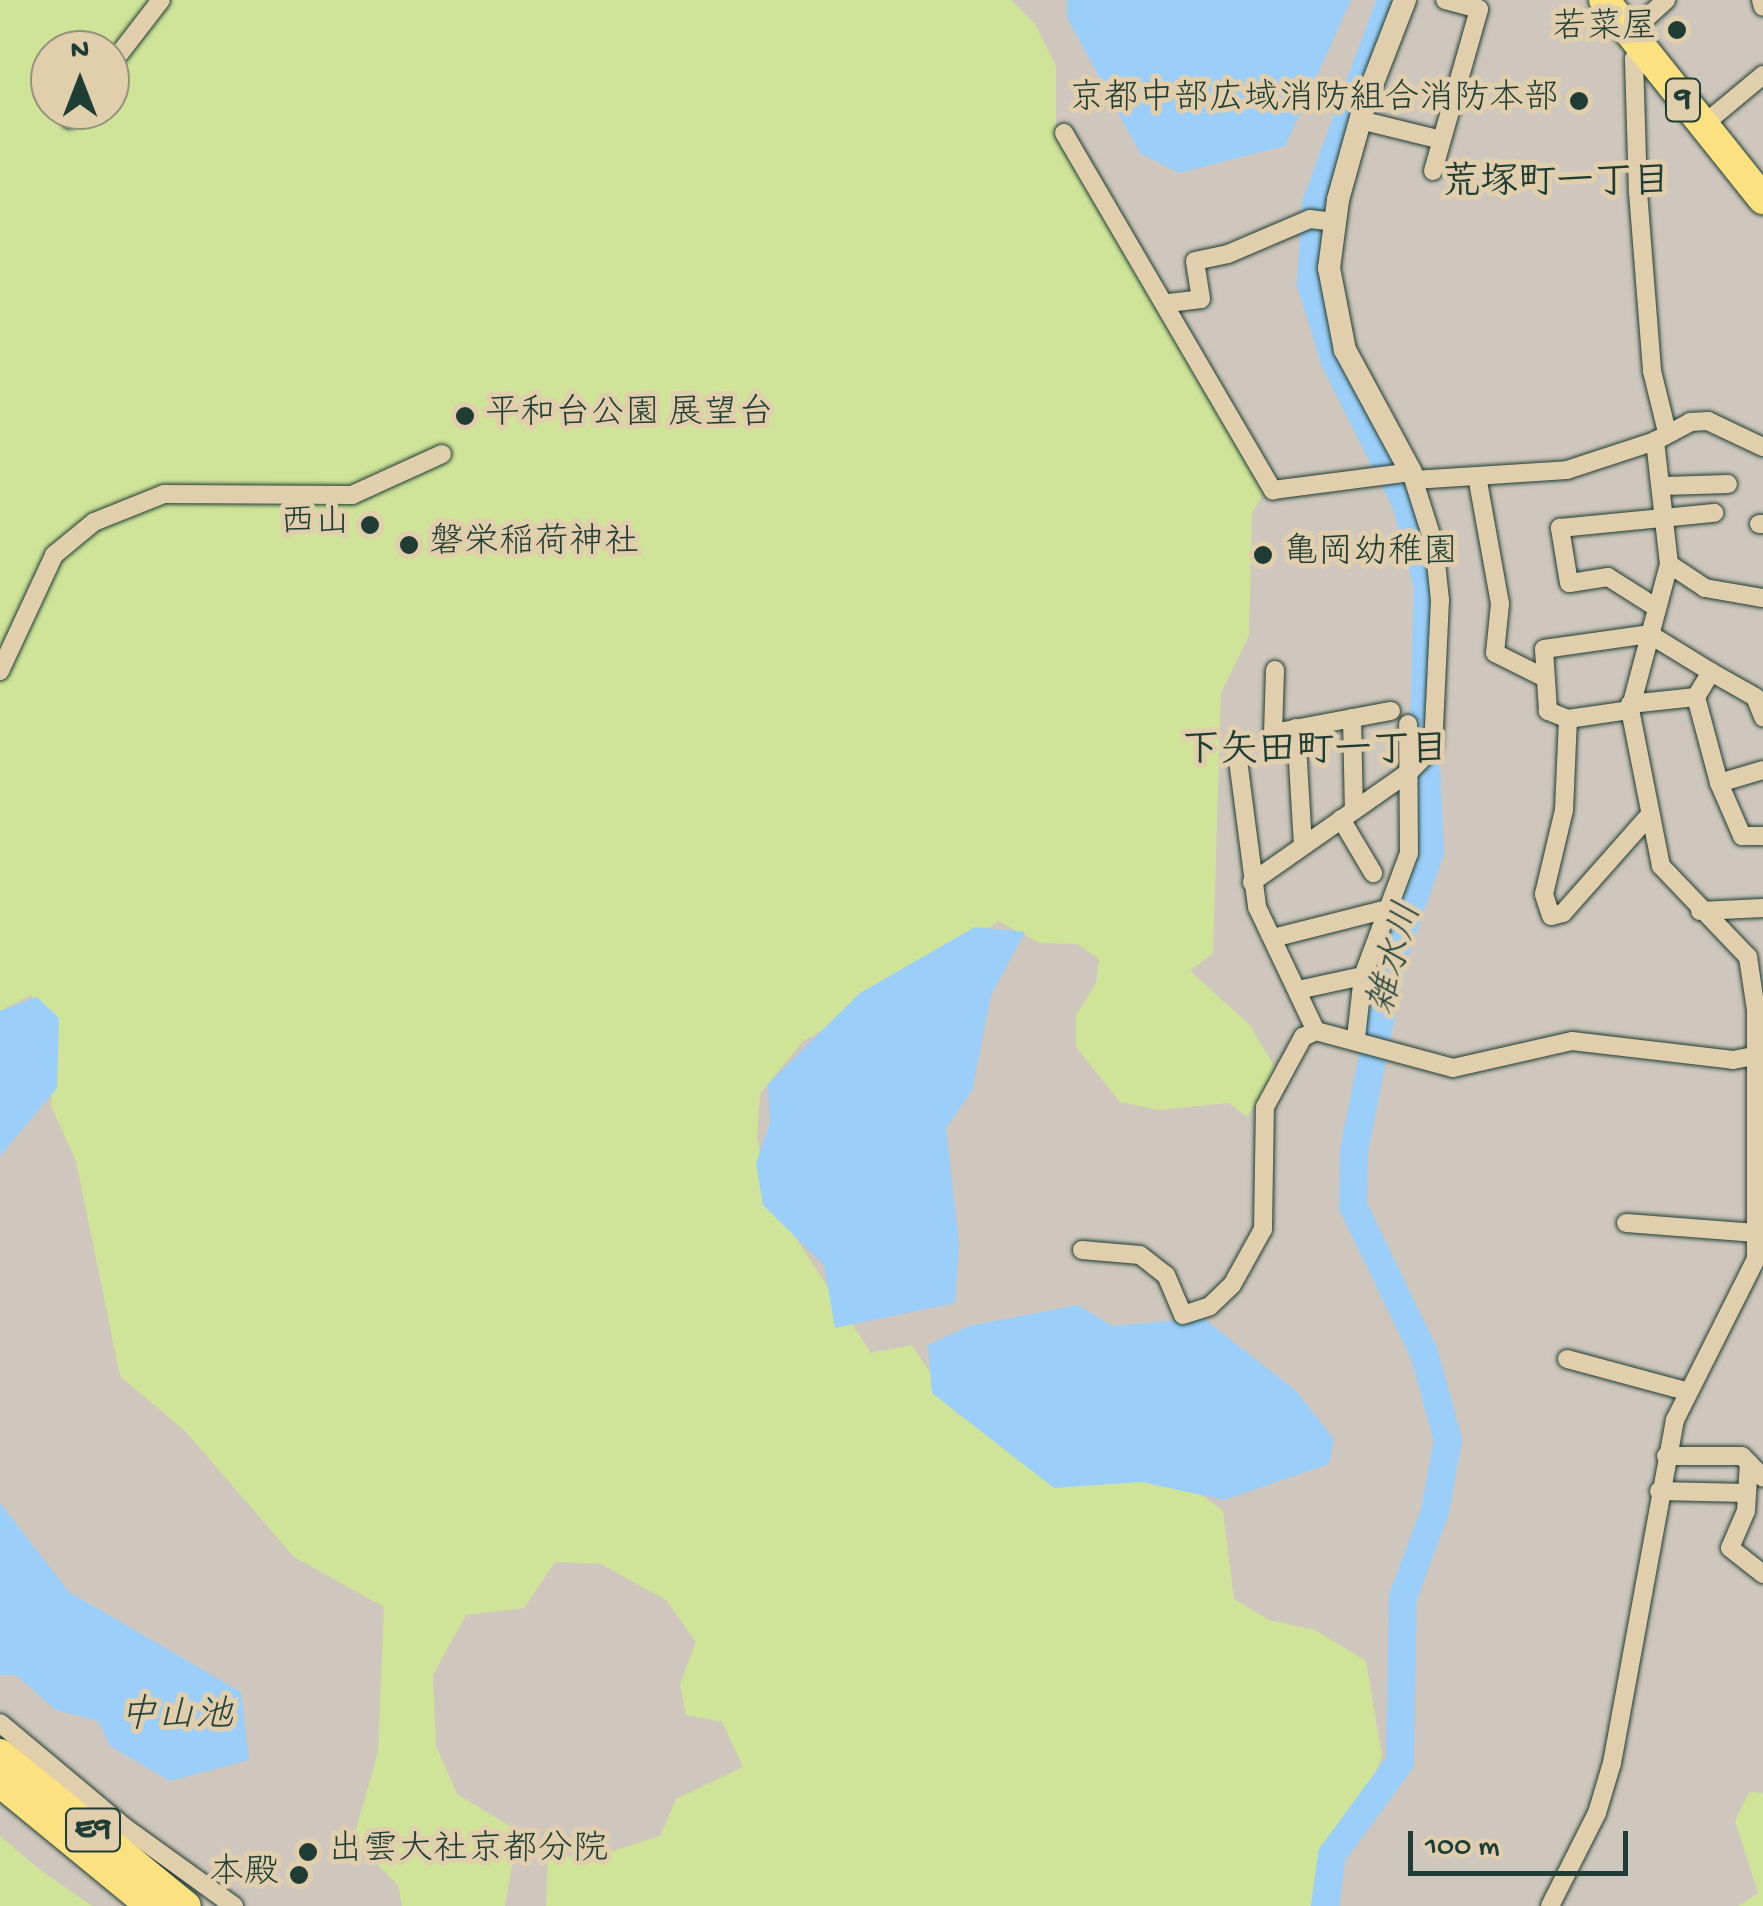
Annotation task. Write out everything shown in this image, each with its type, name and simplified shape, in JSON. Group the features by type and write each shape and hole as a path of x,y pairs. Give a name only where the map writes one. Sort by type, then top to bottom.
{"highway":[{"name":"9","path":"1604,0 1763,200"},
{"name":"E9","path":"0,1754 186,1906"},
{"name":"E9","path":"0,1782 151,1906"}],"street":[{"path":"130,40 161,0"},
{"path":"1252,882 1409,772 1433,748 1440,600 1434,544 1412,476 1345,350 1332,296 1334,222 1360,120 1405,0"},
{"path":"1433,171 1478,8 1445,0"},
{"path":"1550,1906 1598,1813 1612,1763 1659,1491 1686,1391 1720,1323 1735,1310 1756,1258 1758,1233 1761,1128 1755,957 1700,911 1661,866 1647,818 1630,707 1669,564 1638,192 1634,59 1636,41 1666,0"},
{"path":"1703,124 1763,75"},
{"path":"1360,120 1442,140"},
{"path":"1064,133 1168,302 1252,464 1273,490 1412,476 1567,470 1708,421 1763,447"},
{"path":"1168,302 1200,299 1195,261 1228,254 1310,219 1334,222"},
{"path":"0,670 54,555 94,522 164,494 352,496 442,454"},
{"path":"1476,476 1500,604 1495,652 1545,678"},
{"path":"1664,486 1728,484"},
{"path":"1657,608 1608,577 1569,583 1560,528 1714,513"},
{"path":"1669,564 1705,588 1763,598"},
{"path":"1696,696 1568,720 1548,712 1544,649 1649,634 1755,696 1763,717"},
{"path":"1275,670 1273,732 1391,712"},
{"path":"1711,672 1696,696 1719,783 1742,836 1763,836"},
{"path":"1352,718 1347,815 1373,872"},
{"path":"1568,720 1564,810 1544,894 1552,916 1562,914 1647,818"},
{"path":"1356,1038 1363,976 1384,910 1409,853 1408,724"},
{"path":"1296,728 1304,845"},
{"path":"1238,760 1252,882 1316,1031"},
{"path":"1719,783 1763,770"},
{"path":"1700,911 1763,908"},
{"path":"1273,938 1384,910"},
{"path":"1298,990 1363,976"},
{"path":"1082,1250 1140,1255 1166,1275 1183,1316 1210,1306 1232,1285 1263,1229 1266,1107 1303,1036 1316,1031 1356,1038 1452,1068 1572,1042 1760,1056"},
{"path":"1626,1222 1758,1233"},
{"path":"1568,1359 1686,1391"},
{"path":"1666,1456 1742,1456 1763,1478"},
{"path":"1749,1462 1747,1493 1730,1548 1763,1574"},
{"path":"1659,1491 1747,1493"},
{"path":"0,1723 123,1826 234,1906"}],"green space":[{"path":"0,0 1011,0 1035,24 1056,66 1056,132 1263,494 1252,513 1249,636 1221,693 1213,953 1190,971 1249,1024 1277,1071 1247,1117 1229,1103 1159,1110 1120,1102 1076,1047 1076,1015 1096,983 1099,959 1077,944 1040,943 998,921 940,966 803,1041 760,1094 757,1139 771,1200 871,1353 912,1345 957,1414 990,1428 1019,1462 1194,1489 1223,1511 1234,1599 1269,1620 1315,1630 1366,1661 1382,1756 1369,1790 1330,1840 1314,1906 546,1906 548,1854 587,1859 660,1836 676,1799 743,1767 722,1722 686,1715 680,1684 696,1642 666,1600 601,1564 555,1562 524,1608 466,1615 433,1675 436,1746 457,1794 518,1831 505,1906 402,1906 398,1885 353,1840 378,1752 384,1607 294,1557 185,1431 120,1376 76,1161 51,1106 58,1027 31,995 0,1011"},
{"path":"1749,1792 1763,1793 1763,1906 1738,1906 1758,1893 1735,1821"},
{"path":"0,1836 39,1869 92,1906 0,1906"}],"water":[{"path":"1067,0 1351,0 1285,146 1179,173 1140,153 1067,17"},
{"path":"975,927 1025,932 991,995 972,1091 946,1128 959,1243 955,1303 835,1328 824,1265 763,1205 756,1163 770,1123 768,1084 860,993"},
{"path":"37,997 59,1018 57,1088 0,1156 0,1011"},
{"path":"1078,1305 1112,1326 1203,1318 1296,1391 1334,1439 1329,1464 1224,1500 1142,1482 1054,1488 932,1393 928,1345 969,1326"},
{"name":"中山池","path":"0,1503 69,1592 241,1692 249,1760 170,1781 110,1746 98,1721 56,1710 16,1675 0,1675"}],"waterway":[{"name":"雑水川","path":"1325,1906 1332,1855 1400,1762 1403,1597 1435,1511 1448,1440 1424,1353 1353,1206 1354,1151 1392,961 1430,852 1424,726 1428,587 1406,503 1335,361 1311,284 1316,204 1391,0"}],"place":[{"name":"若菜屋","path":"1677,30"},
{"name":"京都中部広域消防組合消防本部","path":"1579,101"},
{"name":"平和台公園 展望台","path":"465,416"},
{"name":"西山","path":"370,525"},
{"name":"磐栄稲荷神社","path":"409,545"},
{"name":"亀岡幼稚園","path":"1263,555"},
{"name":"出雲大社京都分院","path":"308,1852"},
{"name":"本殿","path":"299,1875"}],"district":[{"name":"荒塚町一丁目","path":"1556,186"},
{"name":"下矢田町一丁目","path":"1315,754"}]}
